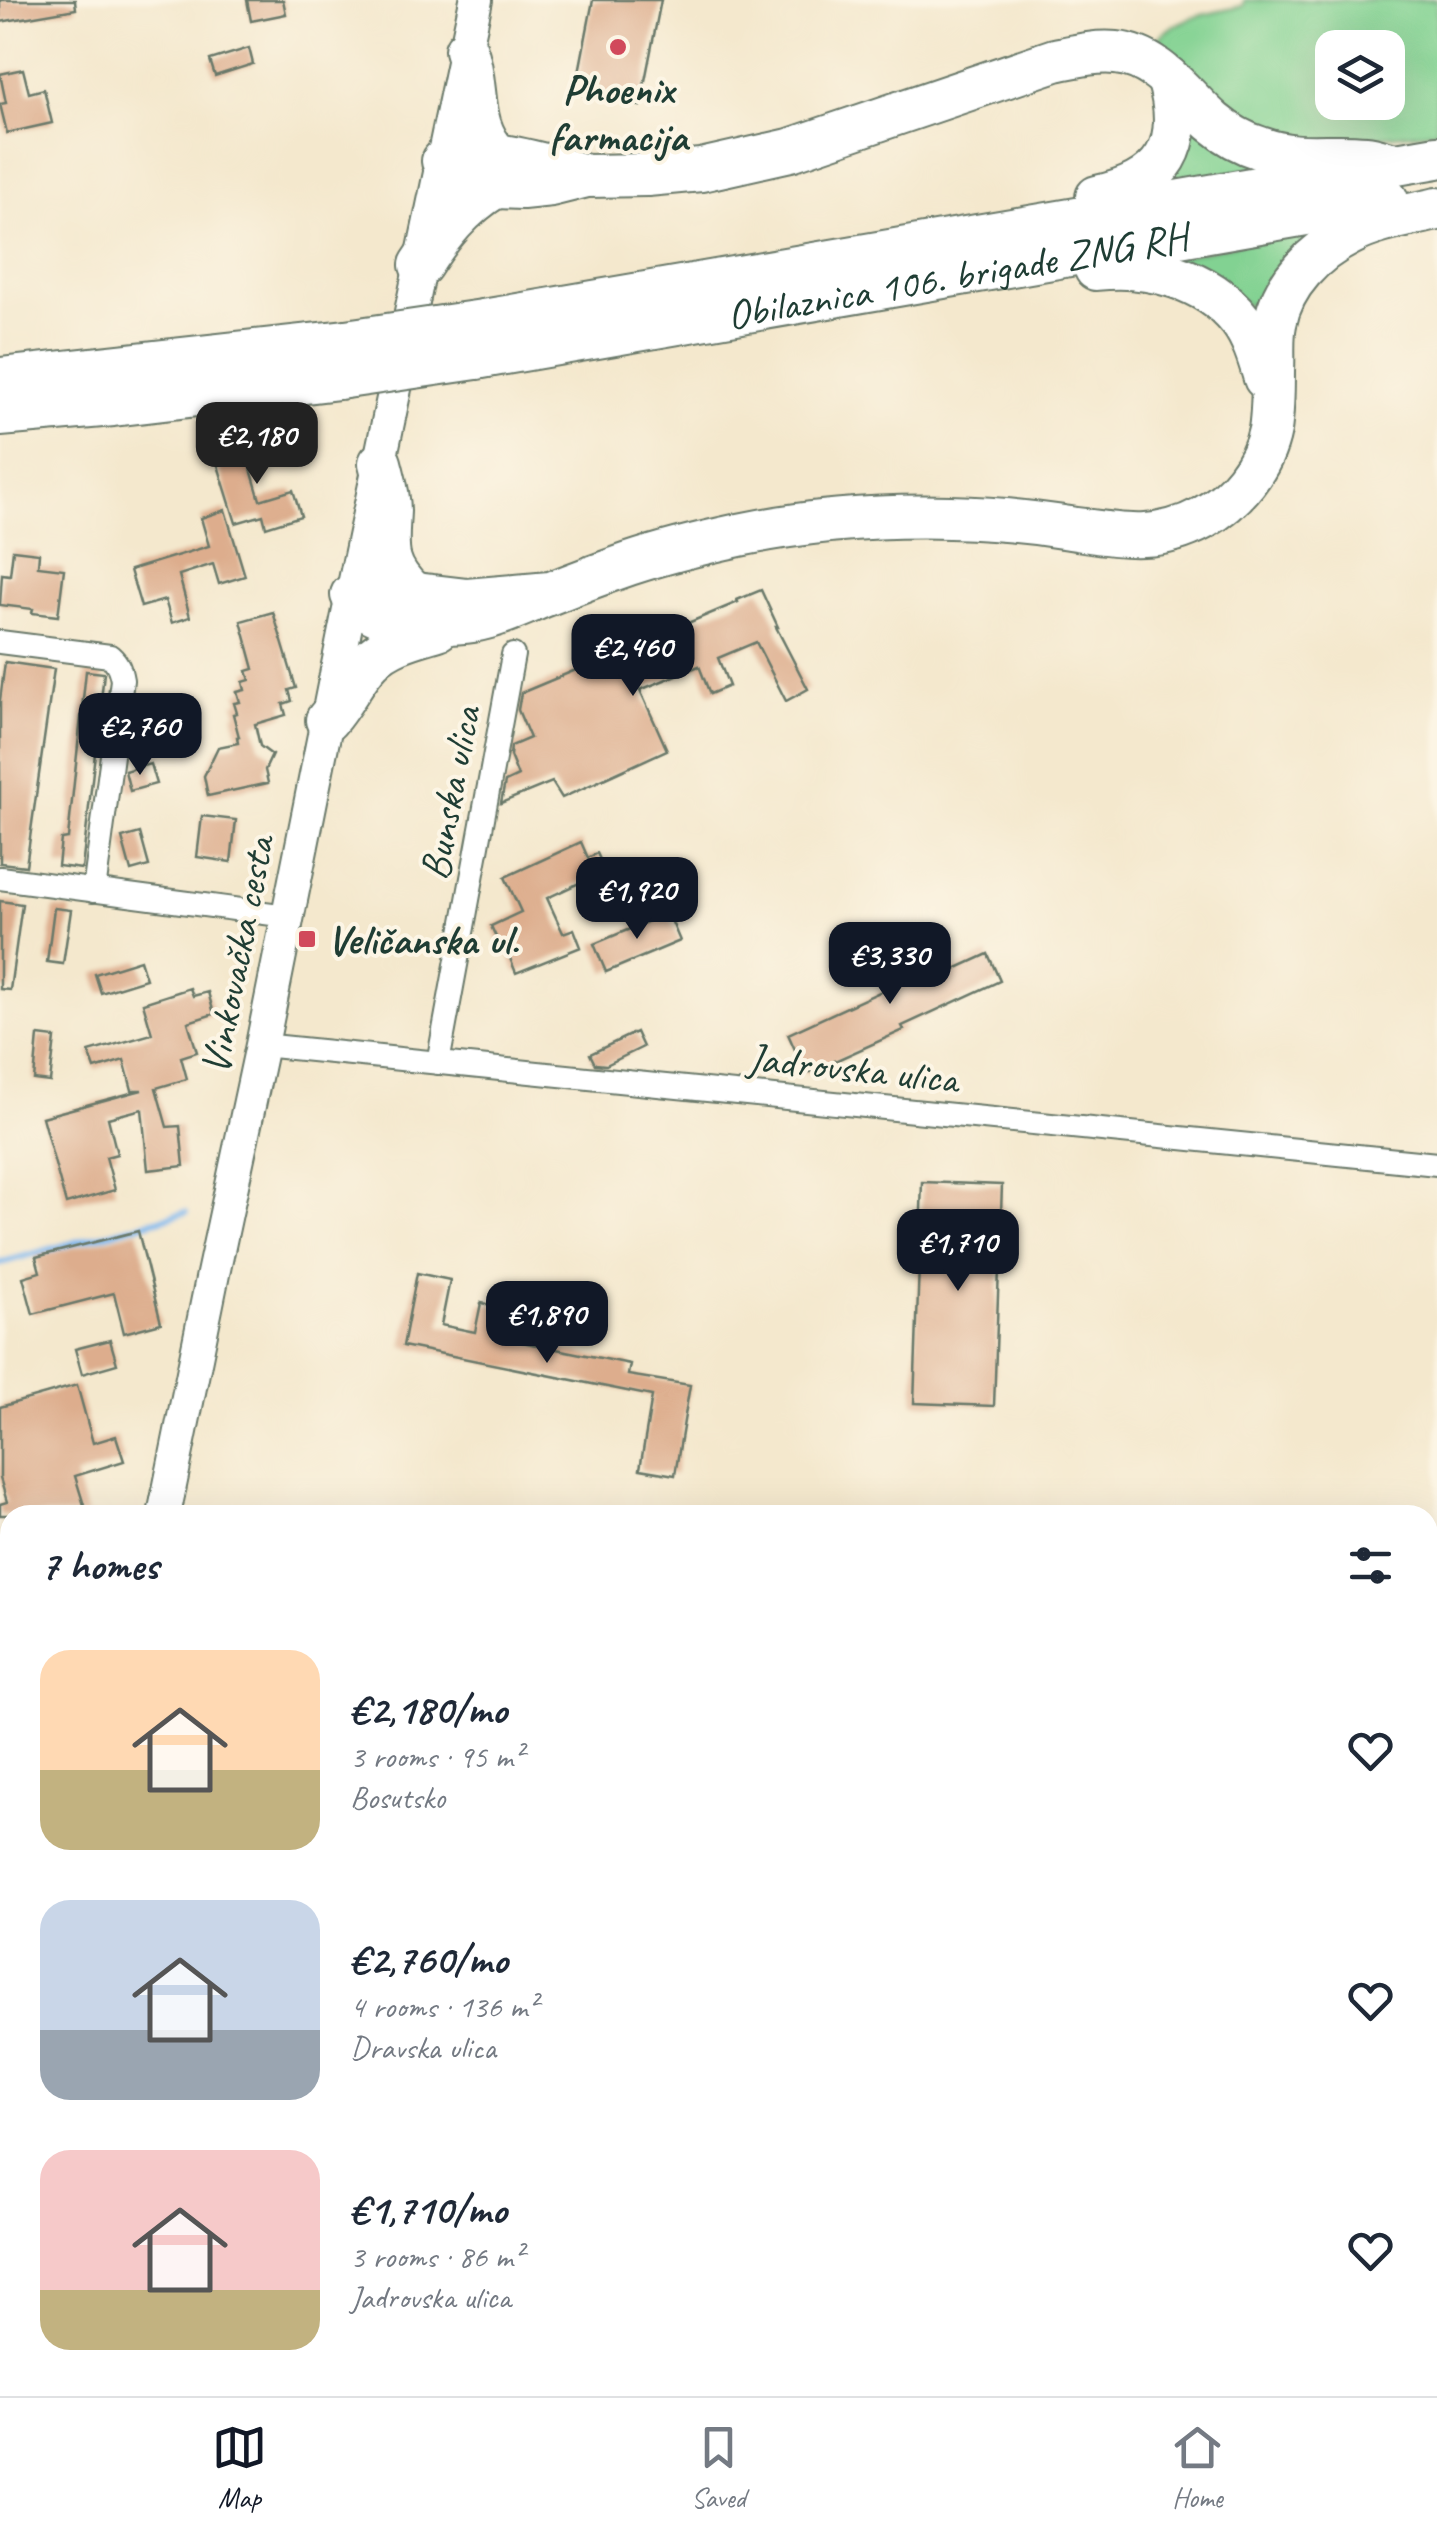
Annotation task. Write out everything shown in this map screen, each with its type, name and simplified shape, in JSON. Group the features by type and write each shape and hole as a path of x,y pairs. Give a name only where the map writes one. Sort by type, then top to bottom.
{"highway":[{"path":"466,50 473,68 478,124 497,171 522,188 587,176 700,170 751,160 1024,69 1087,53 1116,53 1159,69 1214,122 1258,148 1284,156 1370,157 1395,164"},
{"path":"1038,224 1057,209 1123,192 1148,179 1172,145 1175,100 1168,78"},
{"name":"Obilaznica 106. brigade ZNG RH","path":"480,340 1038,224 1437,157"},
{"path":"442,161 452,172 476,184 497,171"},
{"path":"421,266 438,238 497,171"},
{"name":"Obilaznica 106. brigade ZNG RH","path":"480,340 1010,266 1437,192"},
{"path":"327,720 372,658 388,647 504,612 629,564 698,544 808,524 876,518 948,516 1007,520 1147,537 1204,518 1228,500 1263,454 1270,430 1274,325 1283,298 1300,272 1351,234 1437,209"},
{"path":"1010,266 1046,271 1117,267 1171,275 1197,285 1242,321 1254,343 1272,399"},
{"path":"0,415 113,406 342,359 480,340"},
{"path":"0,379 342,359"},
{"path":"380,463 389,510 386,548 397,578 412,593"},
{"path":"352,595 374,589 467,600 550,594"},
{"path":"352,595 370,612 385,618 454,624"}],"main road":[{"name":"Vinkovačka cesta","path":"166,1505 476,0"}],"street":[{"path":"0,642 110,656 117,662 122,680 94,891"},
{"name":"Bunska ulica","path":"438,1063 513,654"},
{"path":"0,878 288,916"},
{"name":"Jadrovska ulica","path":"262,1045 1437,1164"}],"green space":[{"path":"1244,0 1437,0 1437,131 1310,143 1243,122 1222,106 1182,60 1151,48 1169,29 1204,14 1243,6"},
{"path":"1181,111 1286,165 1151,188"},
{"path":"1353,218 1270,316 1155,262"}],"building":[{"path":"0,0 75,0 76,9 0,22"},
{"path":"247,0 283,0 286,14 251,21"},
{"name":"Phoenix farmacija","path":"593,0 661,0 640,106 575,93"},
{"path":"249,48 253,64 215,76 210,60"},
{"path":"23,69 29,93 44,89 52,123 7,133 0,104 6,103 0,74"},
{"path":"290,441 295,457 251,469 260,500 293,490 301,516 266,527 263,515 236,523 217,462"},
{"path":"225,510 245,576 219,584 213,564 179,575 190,617 172,623 165,600 141,607 130,570 209,546 201,518"},
{"path":"13,550 39,553 38,566 64,569 58,616 0,605 2,574 10,575"},
{"path":"761,590 808,689 786,701 756,642 718,658 729,686 710,694 699,666 640,690 667,750 562,798 552,782 501,803 505,782 518,776 510,756 511,746 530,738 518,710 521,693"},
{"path":"273,612 296,688 289,690 292,701 283,704 286,715 255,724 260,746 272,755 265,770 268,783 208,796 204,776 218,747 238,743 234,703 240,702 237,692 245,690 243,682 250,680 247,671 254,669 241,621"},
{"path":"5,662 54,669 26,866 0,863 0,700"},
{"path":"86,671 104,673 82,869 58,866 61,839 68,838"},
{"path":"150,764 156,784 130,791 125,771"},
{"path":"202,816 236,820 231,862 197,857"},
{"path":"140,833 149,866 131,871 122,838"},
{"path":"581,842 588,858 597,853 605,871 547,898 563,933 574,929 581,947 516,973 491,926 521,912 505,877"},
{"path":"0,901 22,904 10,990 0,989"},
{"path":"54,908 71,910 63,964 47,962"},
{"path":"668,913 680,941 606,972 594,944"},
{"path":"894,943 930,944 929,981 988,954 1000,981 806,1074 788,1034 893,986"},
{"path":"140,960 146,979 101,993 95,974"},
{"path":"190,988 193,996 208,992 214,1014 188,1022 197,1052 181,1057 187,1079 156,1088 167,1127 180,1126 184,1166 148,1170 142,1109 108,1118 117,1154 106,1157 115,1190 66,1204 42,1117 142,1090 132,1090 124,1060 95,1069 89,1052 152,1034 143,1003"},
{"path":"636,1032 643,1047 606,1065 595,1064 590,1054"},
{"path":"38,1036 55,1038 50,1082 34,1080"},
{"path":"922,1182 1002,1185 994,1406 914,1403"},
{"path":"138,1231 161,1323 124,1333 114,1293 33,1314 23,1277 40,1272 36,1257"},
{"path":"417,1273 450,1280 441,1325 475,1332 481,1303 508,1308 502,1338 630,1364 628,1375 690,1385 675,1475 640,1469 652,1396 403,1346"},
{"path":"110,1340 117,1364 82,1374 75,1349"},
{"path":"77,1385 93,1443 116,1436 124,1461 75,1476 84,1505 0,1505 7,1502 0,1478 0,1407"}],"waterway":[{"path":"0,1263 186,1212"}],"place":[{"name":"Phoenix farmacija","path":"618,47"},
{"name":"Veličanska ul.","path":"307,939"}]}
